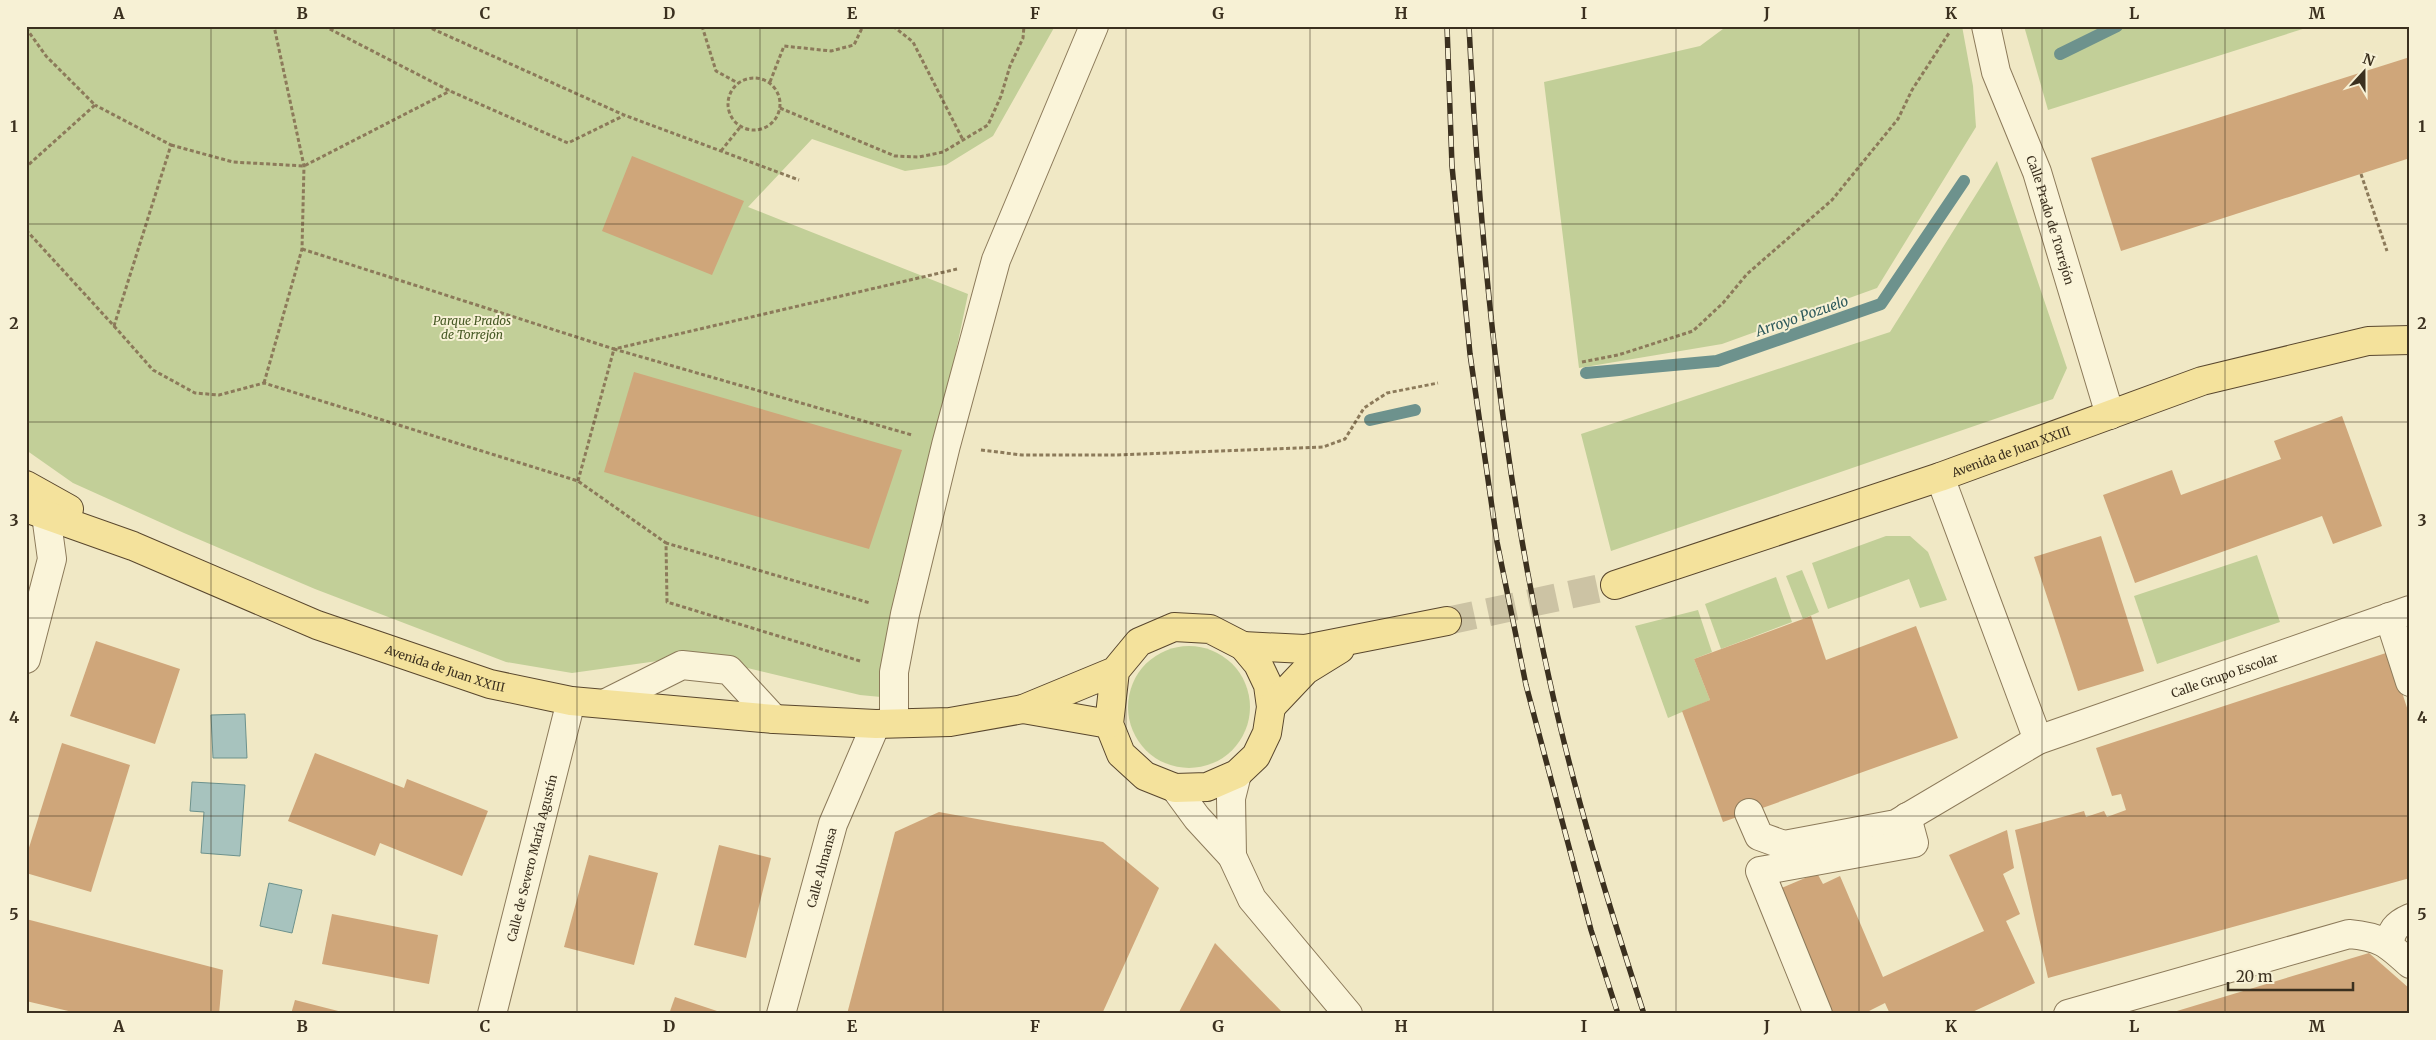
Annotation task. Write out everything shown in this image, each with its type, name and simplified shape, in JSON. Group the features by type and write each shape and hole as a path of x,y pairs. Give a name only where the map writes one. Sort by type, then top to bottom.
{"main road":[{"name":"Avenida de Juan XXIII","path":"1615,586 1940,477 2202,381 2368,341 2410,340"},
{"name":"Avenida de Juan XXIII","path":"26,485 133,546"},
{"name":"Avenida de Juan XXIII","path":"36,511 133,546 318,624 490,684 571,701 774,719 885,724 950,722 1023,708"},
{"path":"1243,646 1305,649 1447,621"},
{"path":"1023,708 1116,671 1140,642 1174,627 1210,629 1243,646 1258,664 1268,685 1271,707 1267,733 1256,756 1237,774 1207,788 1175,788 1145,776 1121,754 1109,724 1116,671"},
{"path":"1271,707 1306,670 1359,638"},
{"path":"1023,708 1109,724"}],"street":[{"path":"885,724 905,614 946,445 996,260 1094,26"},
{"name":"Calle Prado de Torrejón","path":"1986,26 1996,72 2036,172 2110,415"},
{"path":"1940,477 2038,740"},
{"path":"26,659 52,560 36,511"},
{"path":"2400,614 2410,682"},
{"name":"Calle Grupo Escolar","path":"1749,813 1759,836 1784,845 1902,820 2038,740 2400,614"},
{"path":"606,703 682,665 705,667 729,670 774,719"},
{"name":"Calle de Severo María Agustín","path":"492,1014 571,701"},
{"name":"Calle Almansa","path":"781,1014 833,824 885,724"},
{"path":"1232,856 1231,798 1237,774"},
{"path":"1175,788 1197,818 1232,856 1252,899 1344,1008"},
{"path":"1818,1014 1760,871 1914,843 1902,820"},
{"path":"2390,946 2390,936 2398,923 2410,918"},
{"path":"2068,1014 2349,934 2373,936 2390,946 2410,964"}],"path":[{"path":"264,383 302,250 304,166 274,26"},
{"path":"324,26 450,91 568,143 624,115"},
{"path":"426,26 624,115 799,180"},
{"path":"702,26 716,71 738,83"},
{"path":"770,82 784,46 831,51 854,45 863,26"},
{"path":"892,26 913,42 962,140"},
{"path":"780,108 895,156 919,158 942,152 988,125 1001,96 1010,66 1023,38 1024,26"},
{"path":"1582,362 1618,355 1693,331 1723,303 1747,274 1832,200 1898,119 1912,90 1954,26"},
{"path":"26,28 46,56 95,105 171,144 233,162 304,166 450,91"},
{"path":"754,78 770,82 779,94 780,108 772,123 765,127 749,129 741,126 730,114 728,106 729,97 738,83 754,78"},
{"path":"26,166 95,105"},
{"path":"721,151 741,126"},
{"path":"114,326 171,144"},
{"path":"2361,174 2387,250"},
{"path":"26,230 152,370 195,393 219,395 264,383 578,481 666,543 905,614"},
{"path":"302,250 614,349 946,445 1022,455 1154,454 1323,447 1345,439 1364,408 1387,393 1438,383"},
{"path":"614,349 996,260"},
{"path":"578,481 614,349"},
{"path":"666,543 667,602 894,672"}],"green space":[{"name":"Parque Prados de Torrejón","path":"26,26 1055,26 993,136 946,165 905,171 812,139 748,207 968,294 951,375 897,584 881,697 860,695 731,664 679,658 572,673 506,662 315,589 184,533 73,483 26,450"},
{"path":"1727,26 1962,26 1973,86 1976,127 1877,288 1722,344 1579,368 1544,82 1700,46"},
{"path":"2024,26 2312,26 2048,110"},
{"path":"1997,161 2067,368 2053,399 1611,551 1581,434 1890,332"},
{"path":"1886,536 1910,536 1928,552 1947,600 1920,608 1909,579 1828,609 1812,563"},
{"path":"2257,555 2280,622 2157,664 2134,596"},
{"path":"1802,570 1819,612 1803,619 1786,576"},
{"path":"1776,577 1792,622 1721,649 1705,604"},
{"path":"1698,610 1712,652 1694,659 1710,700 1668,718 1635,626"},
{"path":"1189,646 1201,647 1212,651 1223,656 1232,664 1240,673 1245,684 1249,695 1249,719 1245,730 1240,741 1232,750 1223,758 1212,763 1201,767 1189,768 1177,767 1166,763 1155,758 1146,750 1138,741 1133,730 1129,719 1128,707 1129,695 1133,684 1138,673 1146,664 1155,656 1166,651 1177,647"}],"water":[{"path":"245,714 247,758 213,758 211,715"},
{"path":"192,782 245,785 240,856 201,853 204,812 190,811"},
{"path":"269,883 302,890 292,933 260,926"}],"building":[{"path":"2410,57 2410,158 2121,251 2091,158"},
{"path":"632,156 744,201 712,275 602,231"},
{"path":"634,372 902,450 869,549 604,472"},
{"path":"2342,416 2382,526 2333,544 2322,516 2135,583 2103,495 2172,470 2181,495 2281,459 2274,441"},
{"path":"2101,536 2144,671 2078,691 2034,557"},
{"path":"1811,616 1826,660 1916,626 1958,738 1723,822 1682,711 1710,700 1694,659"},
{"path":"96,641 180,669 155,744 70,716"},
{"path":"2389,652 2410,717 2410,878 2048,978 2015,830 2084,811 2086,817 2104,811 2107,817 2126,810 2121,794 2112,796 2096,748"},
{"path":"62,743 130,765 91,892 26,873 26,857"},
{"path":"315,753 404,788 407,779 488,811 462,876 380,843 375,856 288,821"},
{"path":"939,812 1103,842 1159,888 1102,1014 847,1014 895,832"},
{"path":"2007,830 2014,868 2003,874 2020,914 2006,921 2035,983 1968,1014 1890,1014 1885,1003 1869,1011 1870,1014 1828,1014 1777,890 1817,873 1823,884 1840,876 1883,977 1984,931 1949,855"},
{"path":"719,845 771,858 746,958 694,945"},
{"path":"589,855 658,873 634,965 564,947"},
{"path":"332,914 438,935 429,984 322,964"},
{"path":"26,919 223,970 219,1014 81,1014 26,1001"},
{"path":"1215,943 1284,1014 1178,1014"},
{"path":"2369,953 2410,989 2410,1014 2167,1014"},
{"path":"675,997 723,1013 723,1014 669,1014"},
{"path":"295,1000 346,1013 346,1014 291,1014"}],"waterway":[{"name":"Arroyo Pozuelo","path":"2060,54 2117,26"},
{"name":"Arroyo Pozuelo","path":"1586,373 1717,361 1881,304 1964,181"},
{"name":"Arroyo Pozuelo","path":"1370,420 1415,410"}],"tunnel":[{"path":"1447,621 1615,585"}],"railway":[{"path":"1447,26 1452,166 1470,354 1497,542 1526,685 1591,930 1618,1014"},
{"path":"1469,26 1479,190 1495,354 1505,435 1532,597 1569,763 1605,889 1644,1014"}]}
